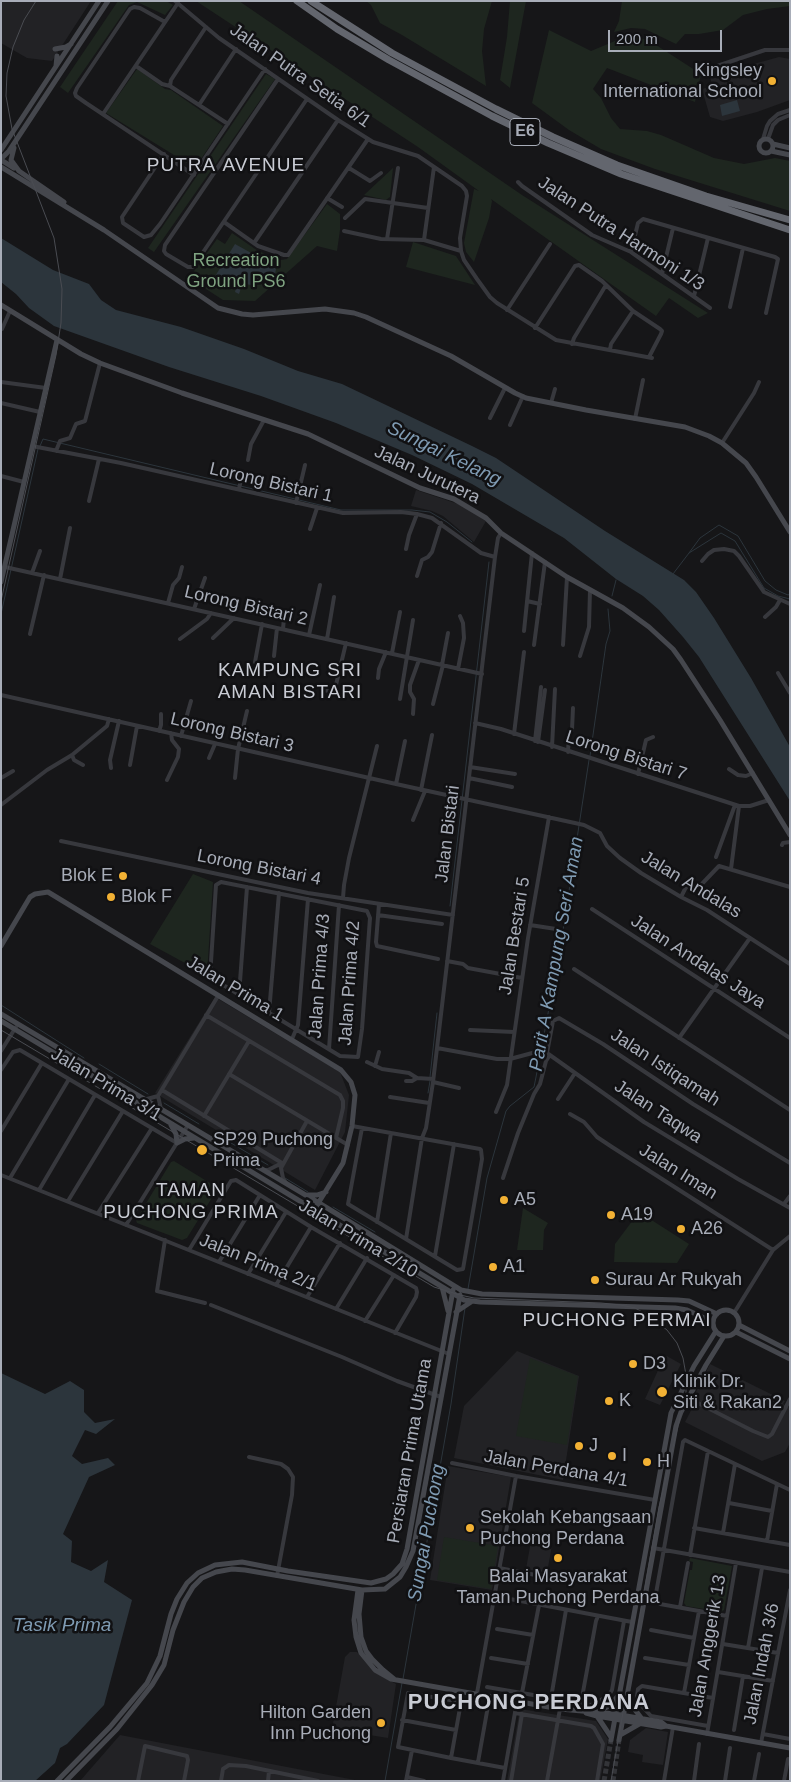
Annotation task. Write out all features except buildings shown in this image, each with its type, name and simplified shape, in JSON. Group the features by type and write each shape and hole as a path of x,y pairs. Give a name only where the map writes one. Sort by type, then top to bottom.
{"highway":[{"name":"E6","path":"297,1 337,29 389,60 548,144 621,174 790,230"},
{"name":"E6","path":"311,1 392,53 496,109 553,137 617,164 706,196 790,220"}],"main road":[{"path":"1,150 99,1"},
{"path":"1,160 24,130 108,1"},
{"path":"55,49 66,47 73,43"},
{"path":"63,57 73,55"},
{"path":"54,71 57,56"},
{"path":"63,57 64,68"},
{"path":"1,144 16,127"},
{"path":"19,171 13,165 11,157 24,130"},
{"path":"790,148 773,144 766,139 759,145 760,151 767,154 771,151 790,155"},
{"path":"771,151 773,144"},
{"path":"1,160 48,190 75,212"},
{"path":"1,160 30,185"},
{"path":"1,167 75,212 218,308 232,312 253,314 325,309 354,313 451,356 505,388 523,396 551,403 685,427 708,436 722,443 740,457 750,468 790,532"},
{"name":"Jalan Jurutera","path":"2,307 81,354 100,363 182,393 308,434 420,488 454,499 486,518 501,533 568,577 623,608 649,627 673,649 692,675 790,835"},
{"path":"1,582 2,573 7,567 24,482 58,340"},
{"name":"Jalan Prima 1","path":"1,946 30,897 35,894 48,892 341,1070 351,1082 355,1094 352,1126 343,1163 314,1210"},
{"path":"1,1014 147,1099 463,1291 482,1294 678,1300 689,1301 717,1314"},
{"path":"1,1021 462,1299 480,1302 676,1308 687,1310 713,1322"},
{"path":"86,1072 89,1066"},
{"path":"170,1123 176,1132 177,1143 185,1139 194,1138"},
{"path":"305,1194 317,1195 326,1192 330,1210"},
{"name":"Persiaran Prima Utama","path":"57,1781 110,1727 147,1683 160,1656 171,1614 187,1583 198,1573 230,1563 242,1562 371,1583 386,1579 402,1564 407,1549 454,1286"},
{"path":"442,1287 448,1316"},
{"name":"Persiaran Prima Utama","path":"66,1781 117,1729 152,1685 164,1665 173,1630 184,1602 193,1587 202,1578 209,1574 232,1569 349,1588 373,1590 385,1589 392,1584 406,1567 413,1551 456,1312 462,1299 463,1291"},
{"path":"456,1312 472,1301"},
{"path":"724,1311 734,1313 738,1318 739,1325 736,1332 724,1336 716,1332 713,1322 717,1314 724,1311"},
{"path":"739,1325 790,1351"},
{"path":"598,1714 611,1739 671,1413 694,1366 716,1332"},
{"path":"736,1332 790,1359"},
{"path":"642,1721 619,1738 676,1426 688,1398 724,1336"},
{"path":"351,1581 360,1589"},
{"path":"360,1589 371,1583"},
{"path":"349,1588 359,1599"},
{"path":"360,1589 354,1628 361,1653 375,1670 386,1677 560,1709 615,1716 661,1727 673,1727 790,1748"},
{"path":"359,1599 373,1590"},
{"path":"598,1714 611,1705 619,1694"},
{"path":"626,1698 642,1721"}],"street":[{"path":"103,114 177,2"},
{"name":"Jalan Putra Setia 6/1","path":"177,2 236,50 368,140 418,156 462,186 466,190 461,250"},
{"path":"165,22 140,8 134,7 130,9 77,88 76,96 194,175"},
{"path":"170,86 171,80 206,27"},
{"path":"199,105 236,50"},
{"path":"712,68 766,50 790,50"},
{"path":"136,66 228,124"},
{"path":"164,154 122,217 123,223 144,237 151,235 265,69"},
{"path":"278,79 165,245 164,251 166,254 188,267 193,266 306,99"},
{"path":"766,139 767,126 773,117 790,110"},
{"path":"766,139 773,125 778,120 790,115"},
{"path":"254,243 338,120"},
{"path":"224,222 254,243 272,251 288,255 368,140"},
{"path":"424,240 434,166"},
{"path":"349,168 367,181 372,180 381,173"},
{"path":"387,239 398,168"},
{"name":"Jalan Putra Harmoni 1/3","path":"518,182 592,235 631,252 710,308"},
{"path":"327,198 342,207"},
{"path":"345,218 365,199 428,208"},
{"path":"631,252 638,223 643,219 778,259 766,313"},
{"path":"662,274 673,228"},
{"path":"344,231 387,239 424,240 461,250 464,260 490,297 507,310 535,328 556,340 650,358 662,332 632,311 606,286 579,265 575,266 535,328"},
{"path":"694,296 708,238"},
{"path":"507,310 550,244"},
{"path":"730,307 743,248"},
{"path":"572,344 606,286"},
{"path":"2,329 10,311"},
{"path":"610,350 611,344 632,311"},
{"path":"56,451 59,443 70,438 76,424 85,421 100,363"},
{"path":"635,419 643,380"},
{"path":"1,382 46,388"},
{"path":"722,443 759,382"},
{"path":"490,418 505,388"},
{"path":"551,403 555,389"},
{"path":"510,425 523,396"},
{"path":"1,403 40,412"},
{"path":"248,460 251,444 264,420"},
{"name":"Lorong Bistari 1","path":"34,446 240,486 297,500 317,508 343,513 401,512 418,514 441,523 481,552 495,557"},
{"path":"89,501 99,459"},
{"path":"297,500 305,465"},
{"path":"240,486 242,475 245,473"},
{"path":"1,476 24,482"},
{"path":"310,529 317,508"},
{"path":"406,548 409,534 418,514"},
{"path":"417,576 422,560 432,552 441,523"},
{"path":"60,579 70,528"},
{"name":"Jalan Bistari","path":"406,1239 422,1138 426,1128 431,1080 437,1048 453,915 464,799 469,778 478,673 498,538 501,533"},
{"path":"702,561 714,550 734,551 740,556 764,592 790,604"},
{"path":"32,572 40,551"},
{"path":"524,631 532,553"},
{"path":"534,645 545,562"},
{"name":"Lorong Bistari 2","path":"7,567 478,673"},
{"path":"168,603 173,585 179,578 182,567"},
{"path":"30,634 44,575"},
{"path":"563,645 568,577"},
{"path":"194,609 205,578"},
{"path":"309,635 320,585"},
{"path":"580,656 589,627 590,590"},
{"path":"327,638 334,597"},
{"path":"764,617 776,607 780,600"},
{"path":"527,601 540,604"},
{"path":"180,639 208,619 211,612"},
{"path":"392,654 400,612"},
{"path":"458,669 464,638 463,623 460,616"},
{"path":"213,638 234,618"},
{"path":"283,629 284,618"},
{"path":"400,699 414,620"},
{"path":"255,662 262,624"},
{"path":"274,656 277,628"},
{"path":"434,704 448,633"},
{"path":"321,690 330,691 335,689 346,643"},
{"path":"378,678 379,669 386,652"},
{"path":"514,734 524,652"},
{"path":"413,714 414,699 410,692 410,685 419,660"},
{"path":"778,673 790,694"},
{"path":"536,742 543,689"},
{"path":"552,746 555,689"},
{"name":"Lorong Bistari 3","path":"1,695 584,825"},
{"path":"181,736 191,701"},
{"path":"568,752 573,708"},
{"path":"235,778 238,749 247,711"},
{"path":"159,731 161,714"},
{"path":"1,805 47,770 72,755 106,726 110,719"},
{"path":"111,768 110,760 119,721"},
{"name":"Lorong Bistari 7","path":"475,723 737,806 750,806 769,800"},
{"path":"130,765 138,726"},
{"path":"167,780 178,757 179,750 170,734"},
{"path":"412,820 423,790 432,735"},
{"path":"638,774 646,740 653,737"},
{"path":"396,784 405,741"},
{"path":"209,758 215,744"},
{"path":"343,898 349,858 377,746"},
{"path":"72,755 74,760 83,766"},
{"path":"470,767 515,774"},
{"path":"729,769 738,775 746,776 753,773"},
{"path":"1,778 13,770"},
{"path":"469,778 512,787"},
{"path":"716,857 737,806"},
{"path":"731,869 737,806"},
{"name":"Jalan Bestari 5","path":"496,1112 507,1085 530,925 548,818"},
{"name":"Jalan Andalas","path":"584,825 600,833 607,846 620,858 681,897 707,910 790,964"},
{"name":"Lorong Bistari 4","path":"61,841 268,885 453,915"},
{"path":"782,846 783,843 790,842"},
{"path":"681,897 686,887 698,888 719,866 790,887"},
{"path":"329,1049 210,977 213,919 216,885 218,883 339,905"},
{"path":"239,995 247,887"},
{"path":"269,1013 279,893"},
{"path":"294,1041 297,1028 308,899"},
{"path":"379,904 376,942 378,946 438,959"},
{"name":"Jalan Prima 4/2","path":"329,1049 340,1056 358,1057 362,1029 370,918 367,910 339,905"},
{"name":"Jalan Prima 4/3","path":"329,1049 339,905"},
{"name":"Jalan Andalas Jaya","path":"592,909 790,1038"},
{"path":"378,915 442,924"},
{"path":"530,925 556,929"},
{"path":"679,1038 750,938"},
{"path":"447,961 463,964 468,968 522,978"},
{"path":"574,969 790,1110"},
{"path":"147,1099 158,1096 218,996"},
{"path":"206,1015 340,1095 343,1101 336,1138"},
{"name":"Jalan Istiqamah","path":"503,1178 518,1133 540,1084 548,1054 553,1021 559,1018 604,1044 693,1104 790,1163"},
{"path":"1,1051 18,1023"},
{"path":"470,1030 514,1032"},
{"path":"294,1041 301,1033"},
{"path":"204,1116 249,1041"},
{"path":"437,1048 497,1059 510,1059"},
{"name":"Jalan Prima 3/1","path":"1,1070 13,1052 20,1050 177,1143"},
{"path":"376,1066 379,1052"},
{"name":"Jalan Taqwa","path":"510,1059 536,1052 548,1054 644,1122 790,1208"},
{"path":"367,1062 382,1069 409,1073 417,1078 459,1088"},
{"path":"1,1131 42,1063"},
{"path":"558,1098 575,1073"},
{"path":"229,1074 348,1145"},
{"path":"406,1081 412,1081 417,1078"},
{"path":"10,1178 69,1079"},
{"path":"162,1090 282,1163"},
{"path":"39,1190 95,1094"},
{"path":"158,1096 162,1109"},
{"path":"390,1097 429,1103"},
{"path":"68,1202 123,1111"},
{"name":"Jalan Iman","path":"570,1114 584,1122 598,1137 612,1147 773,1250"},
{"path":"286,1183 280,1168 307,1121"},
{"path":"126,1225 188,1125"},
{"path":"352,1126 480,1148 483,1154 464,1267 460,1270 457,1270 348,1204 362,1128"},
{"path":"98,1213 152,1128"},
{"path":"376,1222 391,1133"},
{"path":"435,1256 454,1144"},
{"path":"264,1170 282,1163"},
{"name":"Jalan Prima 2/1","path":"1,1175 449,1354"},
{"name":"Jalan Prima 2/10","path":"189,1250 233,1180 416,1288 417,1292 395,1333"},
{"path":"219,1262 260,1195"},
{"path":"784,1204 790,1196"},
{"path":"248,1274 286,1212"},
{"path":"276,1285 312,1227"},
{"path":"734,1313 773,1250 790,1236"},
{"path":"165,1240 157,1291 205,1303"},
{"path":"307,1297 340,1243"},
{"path":"336,1309 367,1258"},
{"path":"365,1321 394,1275"},
{"path":"211,1305 441,1397"},
{"path":"688,1398 768,1437 772,1434 790,1399"},
{"path":"727,1616 657,1602 655,1599 683,1442 685,1440 790,1490"},
{"path":"690,1555 708,1451"},
{"path":"249,1457 281,1464 293,1477 292,1495 277,1576"},
{"name":"Jalan Perdana 4/1","path":"452,1463 655,1500"},
{"path":"723,1533 736,1464"},
{"path":"477,1693 516,1476"},
{"path":"767,1541 777,1484"},
{"path":"729,1503 772,1511"},
{"path":"694,1528 790,1545"},
{"path":"653,1548 790,1572"},
{"path":"680,1607 688,1563"},
{"name":"Jalan Anggerik 13","path":"707,1734 736,1563"},
{"path":"499,1568 546,1577"},
{"path":"748,1648 762,1568"},
{"name":"Jalan Indah 3/6","path":"762,1743 790,1593"},
{"path":"494,1596 632,1622"},
{"path":"522,1693 539,1605"},
{"path":"551,1698 566,1610"},
{"path":"684,1693 699,1611"},
{"path":"581,1703 598,1616"},
{"path":"487,1687 590,1705 609,1695 612,1690 624,1621"},
{"path":"784,1623 790,1624"},
{"path":"497,1629 533,1635"},
{"path":"650,1630 694,1638"},
{"path":"723,1644 778,1653"},
{"path":"491,1658 528,1664"},
{"path":"645,1658 689,1666"},
{"path":"718,1672 773,1682"},
{"path":"734,1730 743,1676"},
{"path":"708,1726 651,1716 636,1696 638,1689 642,1686 713,1698"},
{"path":"451,1758 460,1708 459,1704 456,1701 408,1693 398,1747 451,1758 506,1768"},
{"path":"503,1781 517,1701"},
{"path":"478,1762 488,1706"},
{"path":"547,1781 560,1709"},
{"path":"515,1713 594,1728 602,1744 597,1781"},
{"path":"511,1781 522,1714"},
{"path":"402,1720 456,1730"},
{"path":"664,1781 673,1727"},
{"path":"763,1734 790,1739"},
{"path":"694,1781 699,1744"},
{"path":"138,1781 145,1746 187,1756 184,1781"},
{"path":"724,1781 730,1748"},
{"path":"412,1750 407,1779 424,1781"},
{"path":"754,1781 760,1754"},
{"path":"784,1781 788,1759"},
{"path":"221,1781 223,1769 229,1765 246,1766 315,1781"},
{"path":"268,1781 269,1771"}],"shaded area":[{"path":"1,1 91,1 52,61 27,58 1,43"},
{"path":"779,57 790,59 790,100 757,112 723,121 710,117 702,89 712,86 710,76"},
{"path":"416,490 458,504 482,517 486,521 474,542 443,516 411,506"},
{"path":"215,997 340,1072 349,1095 345,1132 315,1190 155,1093"},
{"path":"517,1351 579,1376 563,1480 454,1458 464,1406"},
{"path":"665,1355 681,1364 660,1405 645,1399"},
{"path":"710,1364 785,1401 783,1404 790,1408 790,1443 785,1452 762,1461 685,1422 696,1401 693,1398"},
{"name":"Sekolah Kebangsaan Puchong Perdana","path":"448,1466 511,1477 492,1590 430,1580"},
{"path":"531,1541 552,1545 547,1573 526,1569"},
{"path":"350,1652 357,1652 373,1671 396,1684 388,1738 332,1729 345,1657"},
{"path":"520,1709 596,1721 608,1739 600,1781 507,1781"},
{"path":"646,1728 668,1732 663,1765 642,1762 643,1755 628,1752 630,1740"},
{"path":"120,1735 360,1781 80,1781"}],"green space":[{"path":"118,1 166,1 173,5 165,15 137,2 129,5 68,93 60,87"},
{"path":"196,1 239,1 522,195 708,313 698,318 669,298 656,316 491,199 489,218 474,262 466,252 464,243 474,189 479,191 418,147"},
{"path":"366,1 492,1 484,29 482,51 486,86 380,23 371,5"},
{"path":"510,1 526,1 510,88 500,80 507,37"},
{"path":"622,1 790,1 790,6 743,15 723,30 685,34 676,44 645,29 631,28 614,32 619,21"},
{"path":"549,30 591,51 615,41 639,37 653,43 701,74 695,102 607,68 593,89 601,98 611,118 620,129 647,131 661,135 714,158 744,164 775,158 790,161 790,211 655,169 601,149 569,130 532,103"},
{"path":"137,69 223,126 195,168 106,113"},
{"path":"266,74 275,79 154,252 148,248"},
{"path":"393,168 390,197 386,200 364,195"},
{"name":"Recreation Ground PS6","path":"327,204 340,214 337,251 317,246 255,301 223,300 189,278 217,239 225,244 232,233 258,251 281,260 287,259"},
{"path":"413,242 456,256 475,285 406,267"},
{"path":"193,874 213,882 207,975 150,944"},
{"path":"174,1161 218,1188 187,1238 182,1240 137,1223 136,1220 171,1162"},
{"path":"523,1208 548,1223 544,1230 543,1250 517,1250"},
{"path":"639,1212 689,1244 677,1263 614,1262 615,1244"},
{"path":"530,1358 578,1376 567,1445 516,1436"},
{"path":"444,1537 498,1546 491,1589 437,1580"},
{"path":"690,1558 732,1566 724,1610 721,1612 686,1606 684,1603 690,1570 692,1570 693,1562 689,1561"}],"water":[{"path":"737,100 740,111 722,116 720,105"},
{"name":"Sungai Kelang","path":"1,238 53,270 89,284 101,300 116,310 181,327 244,349 298,371 342,384 496,458 605,531 684,580 696,592 714,618 790,747 790,801 699,657 683,637 659,610 643,596 616,579 564,538 472,484 412,455 336,423 54,326 29,308 1,282"},
{"path":"235,244 271,264 276,269 273,276 251,285 242,285 239,294 235,292 237,284 221,276 217,279 214,278"},
{"name":"Tasik Prima","path":"1,1373 45,1394 70,1381 84,1390 84,1412 95,1423 115,1419 96,1434 85,1430 72,1456 82,1464 108,1458 115,1465 89,1477 63,1534 72,1541 71,1562 91,1571 108,1560 104,1582 132,1600 104,1705 67,1744 60,1748 55,1763 35,1781 1,1780"}],"waterway":[{"path":"40,446 43,439 295,499"},
{"path":"1,614 38,449"},
{"path":"299,500 341,510 412,510 430,512 447,522 472,542"},
{"path":"689,553 700,538 719,525 738,536 765,581 776,590 788,595 790,594"},
{"path":"673,574 689,553 721,533 735,541 764,588 778,596 790,599"},
{"path":"450,906 489,562"},
{"name":"Parit A Kampung Seri Aman","path":"612,596 616,580"},
{"name":"Parit A Kampung Seri Aman","path":"590,756 606,644 610,631 608,609"},
{"name":"Parit A Kampung Seri Aman","path":"468,1289 487,1178 506,1111 534,1087 560,950 589,760"},
{"name":"Sungai Puchong","path":"1,1005 84,1058"},
{"path":"430,1077 437,1013"},
{"name":"Sungai Puchong","path":"99,1064 148,1094"},
{"path":"428,1093 430,1081"},
{"name":"Sungai Puchong","path":"164,1103 199,1124"},
{"name":"Sungai Puchong","path":"226,1140 268,1165"},
{"name":"Sungai Puchong","path":"285,1178 308,1192"},
{"name":"Sungai Puchong","path":"333,1207 375,1232"},
{"name":"Sungai Puchong","path":"403,1679 451,1404 465,1308"},
{"name":"Sungai Puchong","path":"385,1781 402,1683"}],"tunnel":[{"path":"604,1781 611,1740"},
{"path":"613,1781 619,1740"}],"tram line":[{"path":"1,601 56,355 61,323 62,289 54,238 12,129 6,96 7,73 13,47 24,20 36,1"},
{"path":"1,1030 434,1287 474,1298 621,1305 635,1308 648,1315 667,1330 677,1343 683,1358 686,1392 659,1507 611,1781"}],"place":[{"name":"Kingsley International School","path":"772,81"},
{"name":"Blok E","path":"123,876"},
{"name":"Blok F","path":"111,897"},
{"name":"SP29 Puchong Prima","path":"202,1150"},
{"name":"A5","path":"504,1200"},
{"name":"A19","path":"611,1215"},
{"name":"A26","path":"681,1229"},
{"name":"A1","path":"493,1267"},
{"name":"Surau Ar Rukyah","path":"595,1280"},
{"name":"D3","path":"633,1364"},
{"name":"Klinik Dr. Siti & Rakan2","path":"662,1392"},
{"name":"K","path":"609,1401"},
{"name":"J","path":"579,1446"},
{"name":"I","path":"612,1456"},
{"name":"H","path":"647,1462"},
{"name":"Sekolah Kebangsaan Puchong Perdana","path":"470,1528"},
{"name":"Balai Masyarakat Taman Puchong Perdana","path":"558,1558"},
{"name":"Hilton Garden Inn Puchong","path":"381,1723"}],"district":[{"name":"PUTRA AVENUE","path":"226,166"},
{"name":"KAMPUNG SRI AMAN BISTARI","path":"290,682"},
{"name":"TAMAN PUCHONG PRIMA","path":"191,1202"},
{"name":"PUCHONG PERMAI","path":"617,1321"},
{"name":"PUCHONG PERDANA","path":"529,1703"}]}
